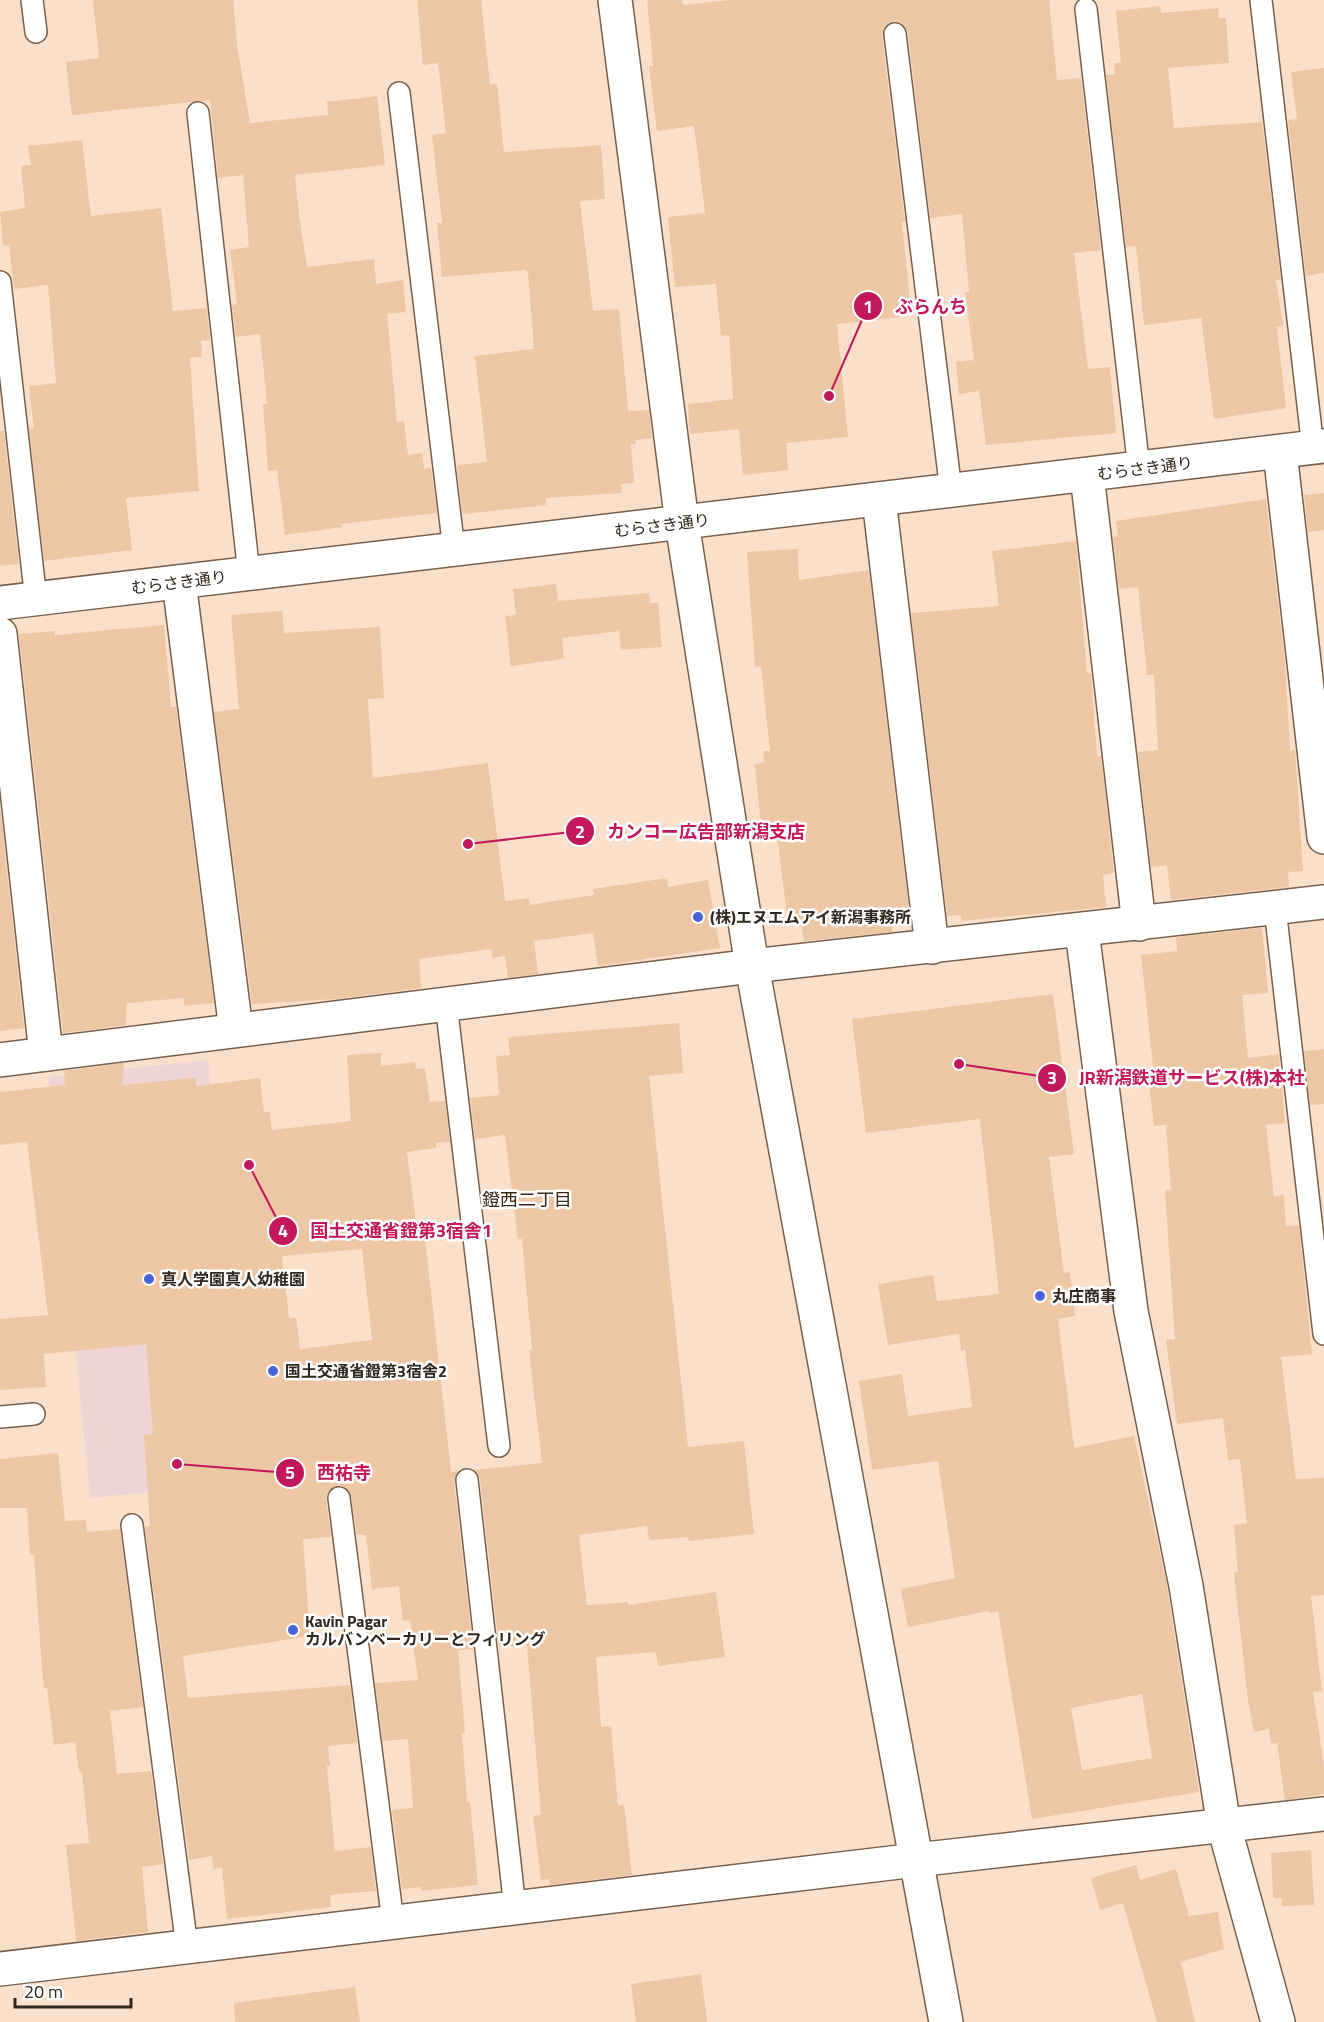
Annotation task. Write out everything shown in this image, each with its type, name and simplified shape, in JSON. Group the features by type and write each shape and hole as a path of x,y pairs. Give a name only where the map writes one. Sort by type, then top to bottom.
{"street":[{"path":"615,0 682,523 752,966 946,2022"},
{"name":"むらさき通り","path":"0,603 1319,447"},
{"path":"1280,452 1324,837"},
{"path":"1087,475 1139,924"},
{"path":"879,500 932,947"},
{"path":"179,582 236,1030"},
{"path":"0,634 46,1054"},
{"path":"0,1060 752,966 1082,931 1324,902"},
{"path":"1082,931 1131,1311 1186,1586 1224,1826 1278,2022"},
{"path":"0,1969 1324,1814"}],"lane":[{"path":"32,0 36,32"},
{"path":"1261,0 1319,447"},
{"path":"1086,9 1139,468"},
{"path":"895,34 951,491"},
{"path":"399,93 454,550"},
{"path":"198,113 249,574"},
{"path":"0,282 36,600"},
{"path":"1275,908 1324,1334"},
{"path":"446,1004 499,1446"},
{"path":"0,1417 34,1414"},
{"path":"468,1480 515,1908"},
{"path":"339,1498 393,1922"},
{"path":"132,1525 187,1947"}],"shaded area":[{"name":"真人学園真人幼稚園","path":"208,1060 249,1482 90,1498 49,1077"}],"building":[{"path":"93,0 233,0 237,44 250,123 328,115 327,102 377,96 385,165 295,175 299,215 307,267 374,259 376,284 403,280 406,312 387,314 397,422 404,421 408,455 422,453 424,469 431,468 437,513 341,524 342,527 285,535 277,470 268,471 263,404 267,404 260,334 236,337 232,305 237,304 230,250 249,247 243,175 218,178 210,100 72,115 66,62 99,58"},
{"path":"417,0 481,0 490,84 497,84 504,152 601,145 605,199 580,201 593,311 619,309 628,411 649,410 652,438 635,440 636,444 631,444 634,483 621,484 622,493 546,498 546,505 464,514 462,511 457,465 487,462 475,356 534,349 528,273 526,270 442,277 437,223 442,223 432,135 446,133 438,63 423,65"},
{"path":"647,0 682,0 683,5 729,0 1049,0 1057,80 1081,78 1101,250 1074,253 1088,369 1110,367 1116,433 986,445 979,391 959,394 956,362 974,360 965,292 969,292 962,214 930,218 908,32 905,26 894,21 887,24 882,36 905,222 902,222 910,301 900,302 901,317 837,324 848,437 786,443 788,470 743,475 739,429 690,434 688,404 733,399 729,335 721,336 716,284 675,287 668,217 705,213 694,126 657,131 649,66 653,66"},
{"path":"1160,6 1161,13 1218,8 1219,18 1226,18 1229,63 1168,68 1174,128 1262,122 1281,279 1276,280 1283,326 1277,327 1286,408 1214,419 1201,318 1144,325 1136,246 1126,247 1106,75 1115,75 1114,63 1121,63 1116,11"},
{"path":"1324,68 1324,273 1306,276 1288,120 1297,119 1291,72"},
{"path":"82,140 91,216 161,208 173,311 207,308 210,340 201,341 202,357 190,358 199,491 126,498 132,550 44,561 29,429 34,428 29,386 56,383 48,285 14,289 9,245 3,246 0,212 25,208 21,166 31,165 28,146"},
{"path":"0,431 4,431 19,564 0,566"},
{"path":"1324,493 1324,530 1308,532 1304,495"},
{"path":"1266,499 1285,662 1290,751 1295,750 1303,871 1288,872 1289,887 1171,900 1167,865 1151,867 1138,752 1158,750 1154,675 1147,675 1138,587 1119,589 1113,537 1118,536 1116,521"},
{"path":"1076,541 1087,673 1091,673 1097,757 1101,756 1114,873 1103,875 1106,907 961,921 961,915 947,916 911,613 999,606 992,551"},
{"path":"798,549 799,580 869,570 910,919 891,921 892,932 804,941 801,921 788,923 776,826 761,827 755,764 764,763 763,751 770,751 761,666 755,667 747,552"},
{"path":"556,584 558,601 649,593 650,603 658,603 662,647 621,650 619,631 562,638 564,659 511,666 505,616 516,615 513,589"},
{"path":"282,611 284,633 380,627 384,698 368,699 373,778 488,763 505,901 529,898 530,905 594,895 593,889 667,878 668,887 708,880 720,948 598,966 593,933 534,941 538,974 508,978 505,956 493,958 491,949 419,959 421,988 336,999 252,1004 214,712 239,709 231,615"},
{"path":"164,625 171,707 176,707 214,1003 184,1006 184,998 127,1003 126,1025 63,1033 19,634 55,631 55,635"},
{"path":"0,806 24,1028 0,1031"},
{"path":"1262,928 1268,993 1242,995 1248,1058 1279,1054 1285,1123 1266,1125 1274,1196 1284,1195 1286,1226 1299,1225 1312,1354 1281,1357 1296,1479 1324,1478 1324,1595 1311,1596 1322,1691 1313,1692 1324,1766 1324,1794 1285,1800 1277,1743 1271,1744 1269,1729 1254,1732 1248,1700 1234,1573 1238,1572 1234,1525 1247,1523 1240,1459 1228,1460 1223,1418 1177,1424 1166,1340 1175,1339 1165,1190 1171,1190 1166,1125 1154,1126 1147,1068 1153,1067 1141,955 1177,951 1176,937"},
{"path":"1053,994 1074,1154 1049,1157 1064,1273 1070,1272 1075,1316 1058,1319 1074,1448 1134,1436 1166,1580 1199,1792 1032,1819 998,1611 908,1627 901,1589 955,1578 938,1461 872,1470 859,1381 902,1374 908,1416 972,1407 965,1350 961,1350 959,1334 888,1345 878,1284 933,1275 937,1301 999,1294 980,1119 866,1133 852,1019","holes":["1142,1694 1152,1758 1082,1770 1071,1708"]},
{"path":"679,1023 683,1073 649,1076 688,1447 744,1441 754,1534 689,1541 688,1537 649,1540 647,1526 579,1535 587,1605 628,1602 628,1605 716,1592 725,1657 658,1666 656,1652 596,1657 601,1727 611,1726 618,1806 624,1805 632,1875 550,1885 549,1879 541,1880 533,1816 541,1815 527,1645 499,1647 480,1479 474,1470 542,1463 529,1350 532,1350 522,1239 518,1239 505,1135 475,1139 470,1098 499,1095 496,1056 510,1055 508,1037"},
{"path":"1324,1049 1324,1104 1310,1105 1304,1051"},
{"path":"381,1053 381,1066 415,1062 416,1069 425,1068 430,1102 445,1101 450,1142 436,1143 436,1148 407,1152 416,1222 423,1221 451,1472 458,1471 454,1481 473,1649 458,1650 465,1733 462,1733 467,1802 470,1802 478,1885 421,1891 421,1887 402,1889 392,1810 413,1808 408,1739 383,1741 375,1683 418,1680 410,1620 403,1621 399,1586 372,1589 366,1535 357,1535 351,1496 344,1487 337,1485 328,1493 326,1499 331,1537 303,1539 310,1636 183,1656 188,1698 350,1685 357,1743 328,1746 330,1766 327,1766 335,1851 371,1847 376,1891 330,1895 331,1907 227,1919 222,1868 213,1869 212,1856 189,1860 145,1526 150,1526 144,1435 153,1434 146,1344 44,1354 46,1387 0,1390 0,1319 48,1315 27,1142 0,1145 0,1092 65,1085 64,1071 124,1063 122,1085 195,1078 196,1086 260,1078 264,1112 270,1112 272,1130 351,1121 347,1055","holes":["362,1249 372,1340 300,1349 296,1318 289,1318 282,1256"]},
{"path":"58,1453 65,1521 86,1520 87,1532 120,1529 143,1707 110,1711 117,1774 151,1771 163,1864 142,1867 148,1932 76,1941 66,1845 89,1843 82,1772 79,1772 75,1742 54,1745 47,1688 44,1688 34,1555 30,1555 27,1508 0,1508 0,1459"},
{"path":"1311,1850 1314,1905 1282,1906 1282,1898 1273,1898 1271,1853"},
{"path":"1136,1865 1140,1880 1176,1869 1189,1916 1218,1912 1224,1949 1181,1962 1195,2022 1157,2022 1123,1903 1100,1910 1091,1878"},
{"path":"701,1974 707,2022 636,2022 631,1984"},
{"path":"355,1987 360,2022 235,2022 234,2003"}],"place":[{"name":"ぶらんち","path":"829,396"},
{"name":"カンコー広告部新潟支店","path":"468,844"},
{"name":"(株)エヌエムアイ新潟事務所","path":"698,917"},
{"name":"JR新潟鉄道サービス(株)本社","path":"959,1064"},
{"name":"国土交通省鐙第3宿舎1","path":"249,1165"},
{"name":"真人学園真人幼稚園","path":"149,1279"},
{"name":"丸庄商事","path":"1040,1296"},
{"name":"国土交通省鐙第3宿舎2","path":"273,1371"},
{"name":"西祐寺","path":"177,1464"},
{"name":"Kavin Pagar カルバンベーカリーとフィリング","path":"293,1630"}],"district":[{"name":"鐙西二丁目","path":"527,1200"}]}
